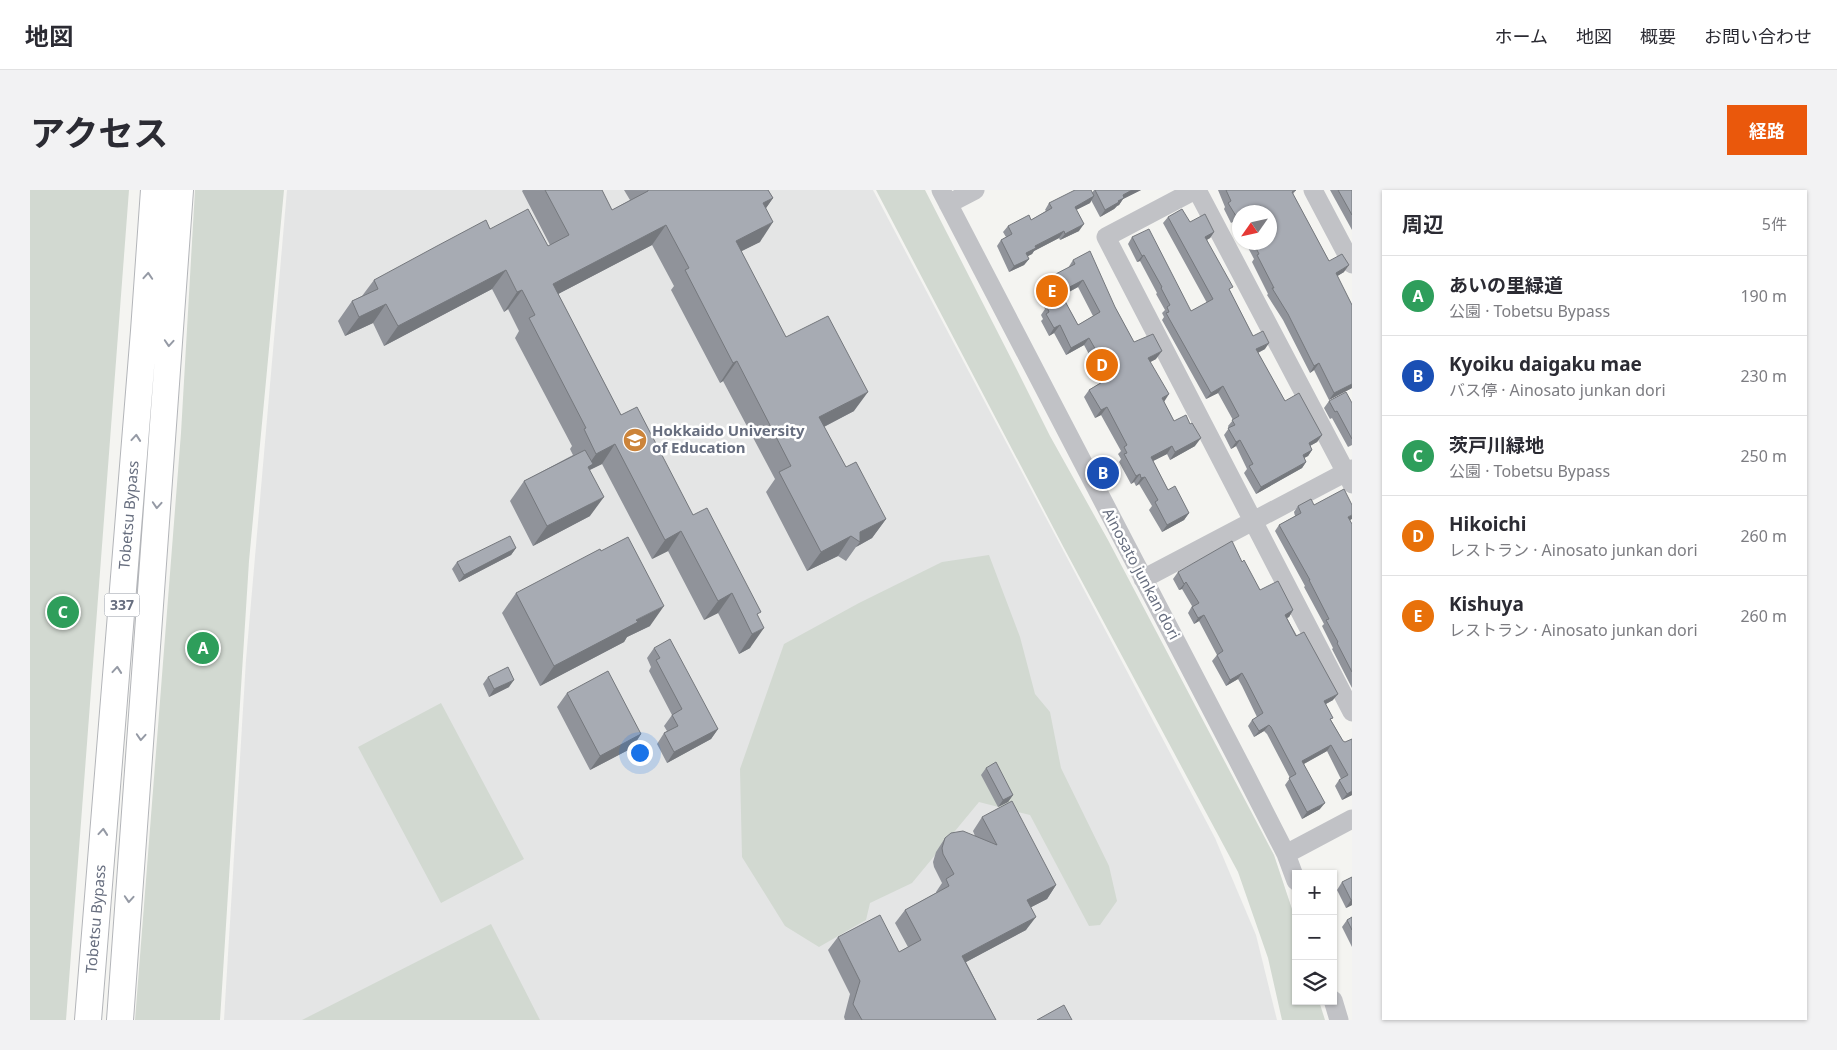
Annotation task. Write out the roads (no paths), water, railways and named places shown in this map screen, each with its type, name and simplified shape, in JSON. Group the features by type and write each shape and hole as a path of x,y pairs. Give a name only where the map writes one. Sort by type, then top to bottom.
{"highway":[{"name":"Tobetsu Bypass","path":"88,1020 143,350 154,190"},
{"name":"Tobetsu Bypass","path":"120,1020 180,190"}],"street":[{"path":"944,197 975,190"},
{"path":"1143,579 1253,521 1350,475 1196,190 1106,237 1253,521 1352,712"},
{"path":"1313,190 1352,264"},
{"name":"Ainosato junkan dori","path":"944,197 1286,854 1292,870"},
{"path":"1286,854 1352,819"},
{"path":"1334,1005 1339,1020"}],"place":[{"name":"Kishuya","path":"1052,291"},
{"name":"Hikoichi","path":"1102,365"},
{"name":"Hokkaido University of Education","path":"635,440"},
{"name":"Kyoiku daigaku mae","path":"1103,473"},
{"name":"茨戸川緑地","path":"63,612"},
{"name":"あいの里緑道","path":"203,648"}]}
